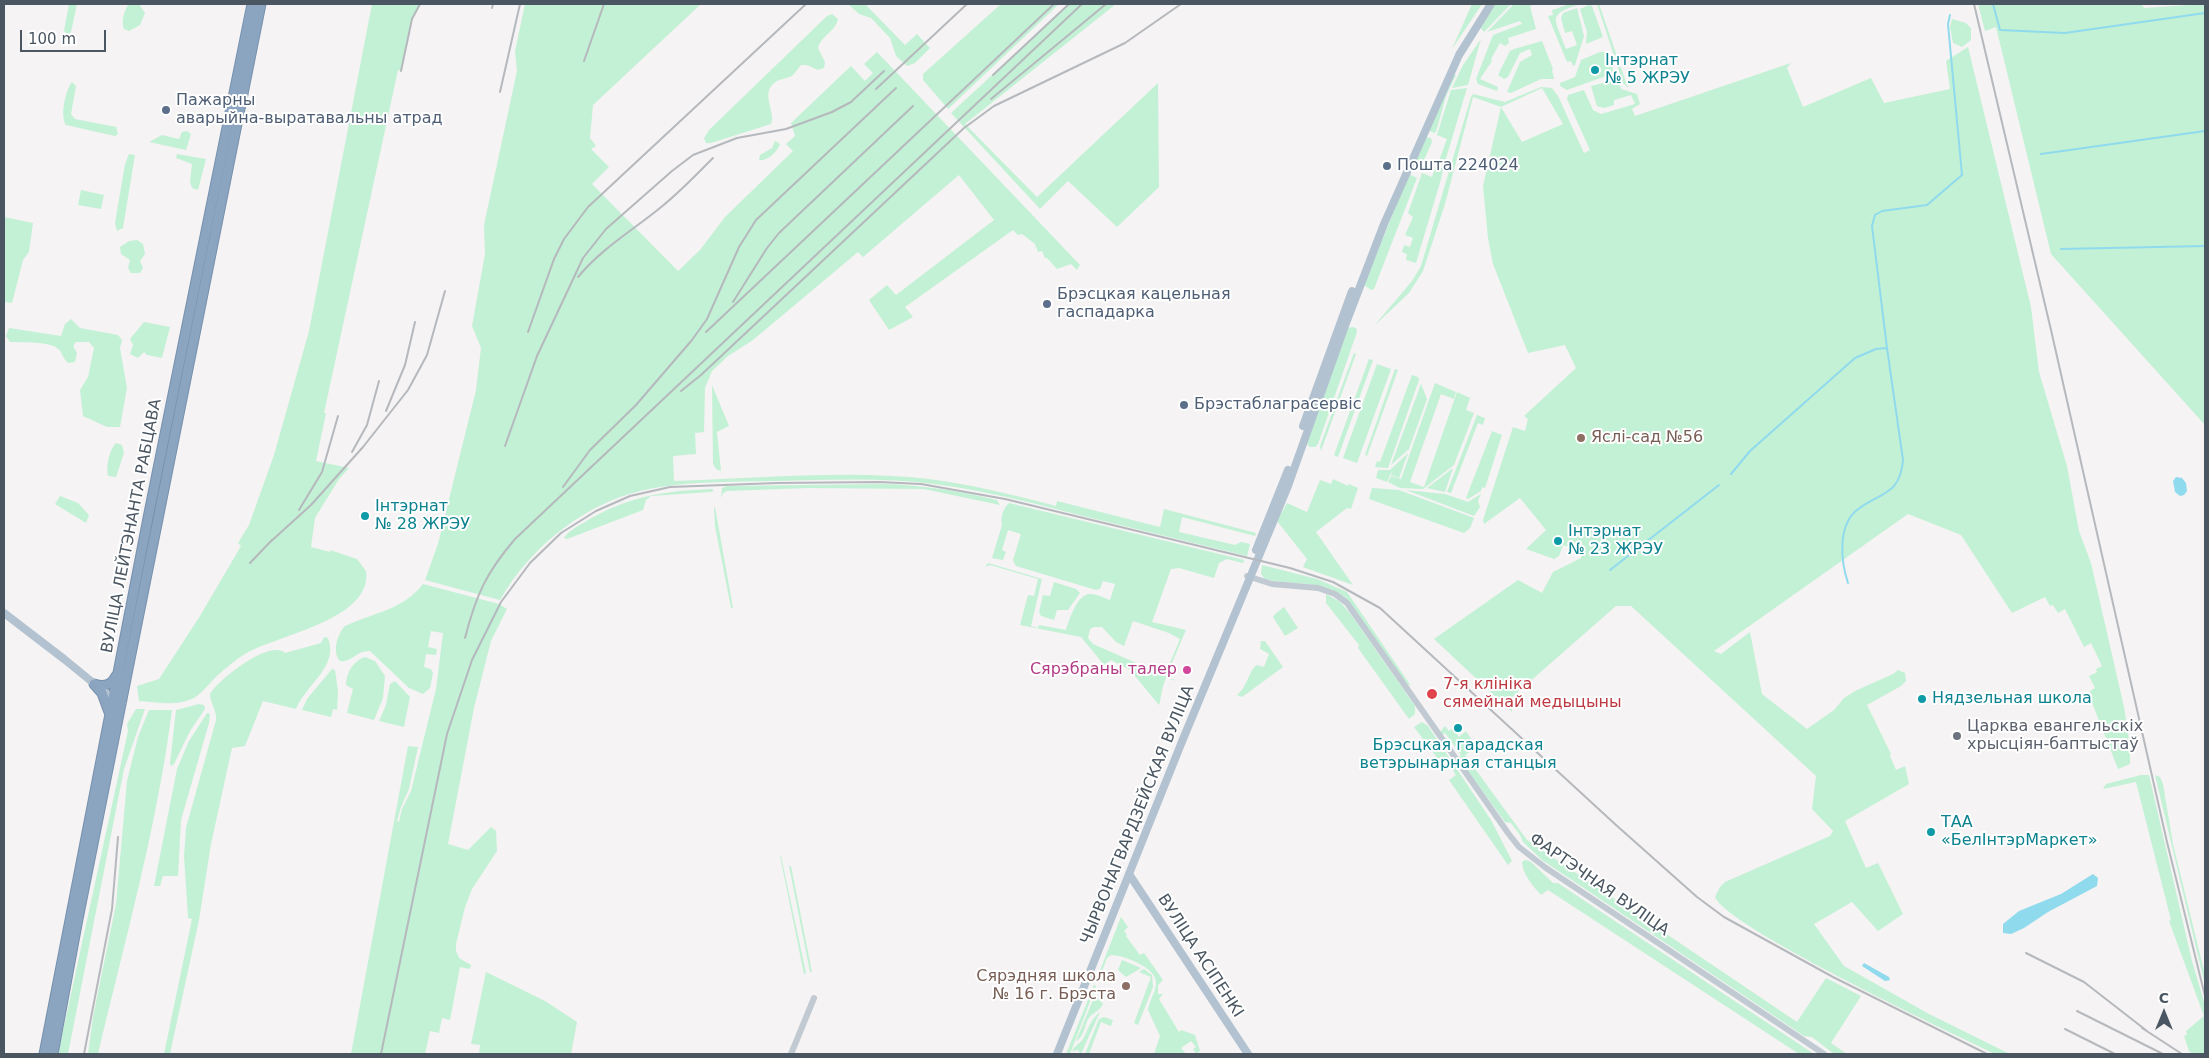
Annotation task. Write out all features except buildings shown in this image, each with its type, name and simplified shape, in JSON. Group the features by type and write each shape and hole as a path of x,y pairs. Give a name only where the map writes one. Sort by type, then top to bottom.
{"highway":[{"name":"ВУЛІЦА ЛЕЙТЭНАНТА РАБЦАВА","path":"44,1054 112,699 252,4"},
{"name":"ВУЛІЦА ЛЕЙТЭНАНТА РАБЦАВА","path":"53,1054 78,919 261,4"},
{"path":"94,684 108,685 118,673"},
{"path":"94,684 106,701 109,716"}],"main road":[{"name":"ЧЫРВОНАГВАРДЗЕЙСКАЯ ВУЛІЦА","path":"1249,577 1340,322 1378,228 1454,54 1485,4"},
{"name":"ЧЫРВОНАГВАРДЗЕЙСКАЯ ВУЛІЦА","path":"1057,1054 1249,577 1288,486 1343,330 1384,224 1460,52 1491,4"},
{"path":"4,614 64,659 112,699 122,702"},
{"name":"ВУЛІЦА АСІПЕНКІ","path":"1129,874 1248,1054"}],"street":[{"name":"ФАРТЭЧНАЯ ВУЛІЦА","path":"1249,577 1272,584 1318,588 1341,598 1353,610 1439,737 1519,847 1546,868 1824,1054"},
{"path":"791,1054 814,998"}],"green space":[{"path":"69,4 77,4 71,32 68,35 64,31"},
{"path":"129,4 139,4 145,13 140,25 129,31 124,29 123,19 124,12"},
{"path":"372,4 420,4 412,19 401,71 398,70 324,413 326,413 316,461 349,468 339,479 315,518 311,547 330,552 330,550 357,559 366,571 364,588 354,602 339,614 320,624 259,647 241,656 214,678 201,693 193,698 183,702 171,703 139,701 137,686 159,679 200,616 241,546 238,543 249,525 274,455 309,331"},
{"path":"525,4 701,4 593,105 590,138 596,146 591,149 609,167 592,184 678,271 700,250 725,217 793,151 786,144 795,136 791,123 851,66 865,81 873,73 864,64 877,52 1080,265 1077,270 1071,264 1057,269 1045,258 1042,251 1038,252 1035,244 1022,234 1018,235 1013,230 905,307 913,317 889,330 869,300 887,285 896,295 994,220 959,175 863,257 858,252 753,340 728,356 712,371 705,388 704,432 695,433 696,454 673,456 674,481 837,475 912,477 974,487 1056,506 1057,501 1160,527 1164,509 1256,533 1255,536 1182,517 1179,532 1235,545 1241,542 1250,544 1247,556 1023,501 952,487 914,482 874,480 729,482 684,484 654,488 607,502 565,527 546,543 529,560 500,600 425,580 438,544 476,390 481,348 472,326 485,254 484,225 517,71 515,51"},
{"path":"848,4 865,4 905,45 917,34 930,48 915,63 907,66 896,56 890,38 871,18 859,14"},
{"path":"1001,4 1059,4 948,109 923,80 923,74"},
{"path":"1069,4 1116,4 965,124 1037,197 1158,83 1159,187 1117,227 1068,181 1040,209 951,113"},
{"path":"1472,4 1482,4 1452,49"},
{"path":"1495,4 1511,4 1484,32 1480,27"},
{"path":"1514,4 1537,4 1530,6 1536,29 1508,38 1509,43 1505,46 1500,43 1491,59 1492,61 1480,79 1498,87 1497,91 1478,84 1476,79 1493,35 1522,24 1520,21 1487,32"},
{"path":"1570,4 1580,4 1562,11 1556,19 1566,49 1577,45 1572,31 1565,33 1561,18 1563,13 1577,8 1584,36 1575,65 1573,66 1571,61 1567,62 1548,16 1553,15 1552,10"},
{"path":"1597,4 1599,4 1628,88 1623,83"},
{"path":"1978,4 2142,4 2144,8 2205,4 2205,425 2051,254 1996,27 1985,31"},
{"path":"1589,5 1592,6 1603,37 1586,44 1587,32 1580,9"},
{"path":"832,14 838,19 837,23 822,40 818,48 825,62 824,68 818,70 807,65 801,65 793,75 772,85 768,94 772,115 771,124 706,143 704,138 709,130 827,16"},
{"path":"1952,19 1966,23 1971,28 1971,40 1962,47 1953,43 1950,27"},
{"path":"1481,39 1468,85 1452,88 1463,65"},
{"path":"1542,41 1553,69 1554,79 1541,79 1511,93 1507,92 1520,62 1532,55 1530,49 1520,53 1508,77 1504,79 1498,75 1510,51"},
{"path":"1968,47 2031,307 2039,372 2067,466 2079,531 2091,563 2124,707 2130,746 2130,764 2118,769 2091,700 2090,691 2095,688 2089,676 2097,672 2096,669 2102,666 2091,643 2084,647 2065,609 2058,613 2053,605 2050,606 2045,597 2012,613 1961,535 1908,514 1714,651 1721,654 1750,632 1762,694 1807,729 1834,710 1844,698 1855,691 1898,670 1905,673 1906,681 1901,686 1867,705 1891,754 1890,756 1896,770 1905,766 1909,784 1845,821 1866,868 1878,863 1903,914 1878,931 1852,902 1814,924 1844,966 1929,1014 2010,1054 1995,1054 1798,955 1758,932 1729,912 1715,897 1725,882 1830,836 1833,831 1812,809 1816,776 1631,606 1616,606 1511,698 1512,712 1434,639 1518,580 1542,593 1553,572 1581,558 1583,552 1563,545 1559,556 1554,559 1526,549 1546,530 1520,498 1484,524 1483,520 1513,427 1525,431 1528,419 1524,416 1576,368 1565,345 1528,353 1493,264 1488,238 1483,186 1501,107 1473,97 1445,204 1423,271 1409,293 1374,326 1412,281 1421,266 1473,94 1505,102 1541,87 1552,88 1558,96 1584,153 1590,150 1567,99 1568,95 1584,90 1593,110 1601,114 1635,104 1631,95 1614,100 1614,105 1604,108 1597,106 1591,86 1611,81 1609,75 1567,90 1560,86 1560,83 1575,77 1581,60 1600,52 1605,52 1607,55 1621,89 1637,94 1640,104 1632,109 1635,116 1791,63 1787,68 1803,107 1871,78 1884,103 1950,89 1946,61","holes":["1542,88 1563,124 1522,142 1501,107"]},
{"path":"1453,74 1456,75 1446,96 1436,132 1434,133 1428,130"},
{"path":"72,82 76,86 71,114 75,119 116,127 118,134 115,136 66,125 63,116 64,104 67,91"},
{"path":"1467,88 1444,165 1438,163 1447,139 1437,135 1451,90"},
{"path":"187,131 191,134 186,150 149,142 162,135 179,139 182,132"},
{"path":"1425,137 1431,138 1432,142 1423,162 1418,164 1415,162"},
{"path":"775,141 780,144 775,153 769,158 759,160 760,155 772,148"},
{"path":"129,154 135,155 123,228 117,231 115,223 125,164"},
{"path":"177,154 206,159 198,190 192,188 190,182 192,164 176,158"},
{"path":"1436,166 1443,168 1441,179 1416,263 1406,260 1407,254 1402,252 1404,245 1410,247 1413,238 1405,235 1413,217 1408,213 1422,173 1432,177"},
{"path":"1409,174 1417,178 1374,289 1371,290 1364,285"},
{"path":"81,190 104,195 101,209 78,205"},
{"path":"4,217 33,223 29,252 23,260 12,303 4,302"},
{"path":"137,240 143,244 145,254 140,261 143,268 140,273 131,273 128,268 130,260 121,254 120,247 129,241"},
{"path":"71,319 80,328 118,335 122,340 120,348 127,388 120,427 107,427 83,416 80,390 88,377 94,348 89,342 76,342 73,346 77,353 75,362 68,363 59,349 53,346 41,343 10,342 6,336 9,328 61,336 65,324"},
{"path":"144,322 170,327 162,358 147,355 144,352 138,358 130,354 133,345 130,339"},
{"path":"1348,328 1356,328 1357,332 1318,444 1315,447 1310,447 1307,444 1308,440"},
{"path":"1354,353 1356,354 1321,451 1320,446"},
{"path":"1369,359 1373,360 1338,457 1334,455"},
{"path":"1377,364 1391,369 1357,463 1343,458"},
{"path":"1395,369 1398,370 1367,456 1365,455"},
{"path":"1412,375 1418,377 1419,380 1388,468 1375,467 1377,461 1380,462"},
{"path":"1435,383 1456,392 1454,399 1441,394 1410,482 1424,487 1457,392 1470,398 1466,410 1474,413 1454,465 1423,489 1400,488 1388,482 1391,476 1401,479"},
{"path":"1421,384 1427,399 1409,449 1391,465"},
{"path":"712,385 729,426 717,432 721,471 716,469 713,464"},
{"path":"1477,415 1485,418 1483,425 1478,423 1451,493 1447,492"},
{"path":"1492,431 1502,435 1485,488 1482,487 1481,491 1468,499 1466,498"},
{"path":"116,443 122,445 124,453 116,477 108,476 107,468 110,454"},
{"path":"1408,453 1399,478 1391,475 1392,471 1387,482 1376,478 1378,470 1390,470"},
{"path":"1453,468 1445,492 1427,488"},
{"path":"1333,479 1348,486 1349,484 1358,488 1351,509 1347,508 1316,532 1353,585 1303,567 1307,559 1277,521 1287,503 1307,512 1320,480 1331,484"},
{"path":"884,484 955,491 997,500 1000,505 924,489 808,488 727,491 723,493 721,498 722,488 727,486"},
{"path":"1372,488 1399,490 1474,518 1470,528 1464,533 1369,499"},
{"path":"712,489 714,491 651,496 646,500 643,510 567,539 564,538 573,529 601,513 646,496 678,491"},
{"path":"1406,490 1445,494 1468,502 1481,494 1478,501 1480,507 1474,516"},
{"path":"60,496 78,503 89,515 86,523 55,504"},
{"path":"1009,503 1244,560 1243,563 1227,559 1219,563 1214,578 1179,568 1171,569 1152,622 1186,630 1171,665 1170,663 1180,639 1169,633 1133,621 1124,646 1116,642 1102,627 1090,629 1088,638 1093,644 1177,681 1166,678 1159,705 1130,670 1111,660 1104,665 1081,637 1020,625 1028,595 1034,596 1038,579 990,565 985,567 988,563 1042,579 1031,626 1038,628 1039,625 1066,630 1074,608 1081,598 1090,594 1110,600 1115,584 1103,581 1100,589 1096,590 1016,566 1013,560 1021,534 1008,530 1002,550 1006,552 1003,560 992,558 1002,525 1002,514"},
{"path":"714,507 733,608 731,608 715,526"},
{"path":"1262,565 1317,579 1347,592 1411,686 1407,684 1346,598 1317,585 1265,579 1261,574"},
{"path":"1054,582 1076,589 1080,593 1068,610 1057,610 1054,620 1041,616 1039,612 1043,595 1050,596"},
{"path":"423,584 499,604 507,609 491,641 474,708 448,844 468,850 491,827 496,831 497,851 472,889 465,907 456,951 459,958 471,965 470,969 460,967 450,1020 442,1018 439,1033 430,1031 425,1054 351,1054 408,746 418,747 409,789 397,821 399,822 402,809 411,791 436,689 443,633 431,631 428,647 437,649 436,655 426,654 424,667 431,669 433,673 430,688 423,694 409,688 370,651 361,652 348,660 340,661 336,649 340,634 345,626 397,605 415,593"},
{"path":"1326,594 1340,602 1350,613 1415,706 1415,714 1409,719 1358,648 1359,645 1326,603"},
{"path":"1284,607 1298,628 1285,636 1273,617"},
{"path":"324,637 328,638 329,658 320,675 296,709 263,701 245,746 232,748 211,844 199,920 170,1054 164,1054 192,919 188,918 184,856 186,828 216,720 210,694 223,679 257,656 268,651 278,650 285,653 321,643"},
{"path":"1261,641 1265,641 1283,667 1242,697 1237,695 1244,687 1254,667 1257,665 1264,667 1269,654 1260,649"},
{"path":"365,657 375,661 385,676 383,698 374,720 347,713 353,689 346,685 347,676 354,664"},
{"path":"332,669 335,670 338,691 337,710 333,709 331,717 302,710 307,699"},
{"path":"395,681 410,697 404,727 379,721 386,705 390,684"},
{"path":"199,704 204,705 205,709 190,731 174,764 171,766 176,710"},
{"path":"136,709 145,709 124,769 68,1054 58,1054 128,731 127,724"},
{"path":"149,710 172,710 166,754 140,883 98,1054 88,1054 93,1017 116,904 127,781 138,737"},
{"path":"207,713 210,714 209,723 181,820 178,876 163,876 160,886 154,886 177,769 189,741"},
{"path":"1422,722 1428,726 1491,820 1512,861 1508,865 1449,780 1456,775 1443,756 1438,759 1414,727"},
{"path":"1445,726 1449,731 1453,728 1459,737 1466,731 1475,748 1465,755 1527,840 1797,1022 1826,978 1861,996 1831,1043 1847,1054 1834,1054 1812,1037 1804,1036 1542,860 1523,842 1511,823 1505,822 1458,758 1461,755 1445,733 1442,735 1440,732"},
{"path":"2141,775 2149,775 2192,961 2205,1005 2205,1054 2192,1054 2189,1051 2184,1036 2187,1035 2186,1031 2204,1016 2169,921 2171,920 2136,782 2103,789 2106,784"},
{"path":"2155,775 2160,777 2163,784 2173,844 2205,975 2205,985"},
{"path":"780,856 806,973 804,974"},
{"path":"1525,860 1530,861 1553,883 1558,883 1814,1054 1799,1054 1548,890 1541,895 1524,871 1522,862"},
{"path":"789,866 791,866 812,972 810,972"},
{"path":"1121,917 1128,927 1124,931 1126,936 1140,955 1144,953 1163,980 1158,985 1158,994 1163,994 1159,999 1179,1032 1181,1030 1195,1035 1200,1051 1196,1054 1193,1049 1196,1047 1191,1041 1181,1048 1186,1054 1154,1054 1160,1036 1148,1010 1156,983 1155,977 1146,968 1124,957 1111,955 1107,958 1099,979 1097,978"},
{"path":"1122,960 1141,968 1126,977 1118,970"},
{"path":"1144,969 1152,975 1153,987 1138,1025 1134,1023 1151,977 1139,972"},
{"path":"486,972 545,1001 577,1022 571,1054 479,1054 480,1045 471,1044"},
{"path":"1094,985 1096,986 1070,1054 1066,1054"},
{"path":"1095,995 1103,1004 1088,1019 1082,1034 1076,1041"},
{"path":"1100,1012 1081,1054 1078,1050 1072,1051 1083,1039 1092,1021"},
{"path":"1104,1017 1113,1020 1111,1026 1101,1022 1089,1054 1085,1054 1099,1019"}],"water":[{"path":"2176,477 2182,478 2186,483 2187,491 2184,495 2180,496 2175,492 2173,481"},
{"path":"2093,874 2098,878 2097,886 2048,912 2024,928 2011,934 2003,933 2003,924 2019,911 2061,894"},
{"path":"1864,963 1889,977 1890,980 1885,981 1862,966"}],"waterway":[{"path":"1993,4 2000,30 2065,33 2205,13"},
{"path":"1731,474 1750,451 1855,358 1876,349 1887,348 1872,226 1875,215 1882,211 1927,205 1962,175 1948,24 1950,15"},
{"path":"2041,154 2205,131"},
{"path":"2061,249 2205,246"},
{"path":"1848,583 1842,555 1846,525 1857,510 1888,492 1893,487 1901,472 1903,460 1887,348"},
{"path":"1610,570 1719,485"}],"railway":[{"path":"401,71 412,19 420,4"},
{"path":"492,8 493,4"},
{"path":"500,92 520,4"},
{"path":"584,61 604,4"},
{"path":"528,332 554,259 564,239 588,207 806,4"},
{"path":"876,89 967,4"},
{"path":"706,332 1054,4"},
{"path":"993,75 1069,4"},
{"path":"465,638 473,609 483,585 515,539 1082,4"},
{"path":"991,99 1106,4"},
{"path":"681,391 701,375 964,128 994,106 1125,43 1181,4"},
{"path":"1974,4 2051,330 2167,842 2205,996"},
{"path":"505,446 537,356 583,258 606,229 693,155 737,138 786,129 832,112 851,102 884,71"},
{"path":"563,487 590,450 636,405 692,340 707,319 739,247 756,220 896,88"},
{"path":"733,302 767,248 779,233 913,106"},
{"path":"578,277 597,257 674,196 713,158"},
{"path":"268,544 311,505 363,447 408,390 427,355 445,291"},
{"path":"386,411 405,365 415,322"},
{"path":"352,452 367,425 379,381"},
{"path":"299,510 322,472 338,416"},
{"path":"381,1054 447,734 472,660 501,602 530,563 561,533 596,511 630,496 670,487 879,482 921,484 1005,499 1290,568 1333,582 1380,608 1616,825 1697,897 1724,917 1833,977 1987,1054"},
{"path":"250,563 272,540"},
{"path":"84,1054 112,909 118,837"},
{"path":"2026,953 2084,982 2147,1031"},
{"path":"2077,1011 2163,1054"},
{"path":"2142,1028 2182,1054"},
{"path":"2065,1029 2115,1054"}],"place":[{"name":"Інтэрнат № 5 ЖРЭУ","path":"1595,70"},
{"name":"Пажарны аварыйна-выратавальны атрад","path":"166,110"},
{"name":"Пошта 224024","path":"1387,166"},
{"name":"Брэсцкая кацельная гаспадарка","path":"1047,304"},
{"name":"Брэстаблаграсервіс","path":"1184,405"},
{"name":"Яслі-сад №56","path":"1581,438"},
{"name":"Інтэрнат № 28 ЖРЭУ","path":"365,516"},
{"name":"Інтэрнат № 23 ЖРЭУ","path":"1558,541"},
{"name":"Сярэбраны талер","path":"1187,670"},
{"name":"7-я клініка сямейнай медыцыны","path":"1432,694"},
{"name":"Нядзельная школа","path":"1922,699"},
{"name":"Брэсцкая гарадская ветэрынарная станцыя","path":"1458,728"},
{"name":"Царква евангельскіх хрысціян-баптыстаў","path":"1957,736"},
{"name":"ТАА «БелІнтэрМаркет»","path":"1931,832"},
{"name":"Сярэдняя школа № 16 г. Брэста","path":"1126,986"}]}
